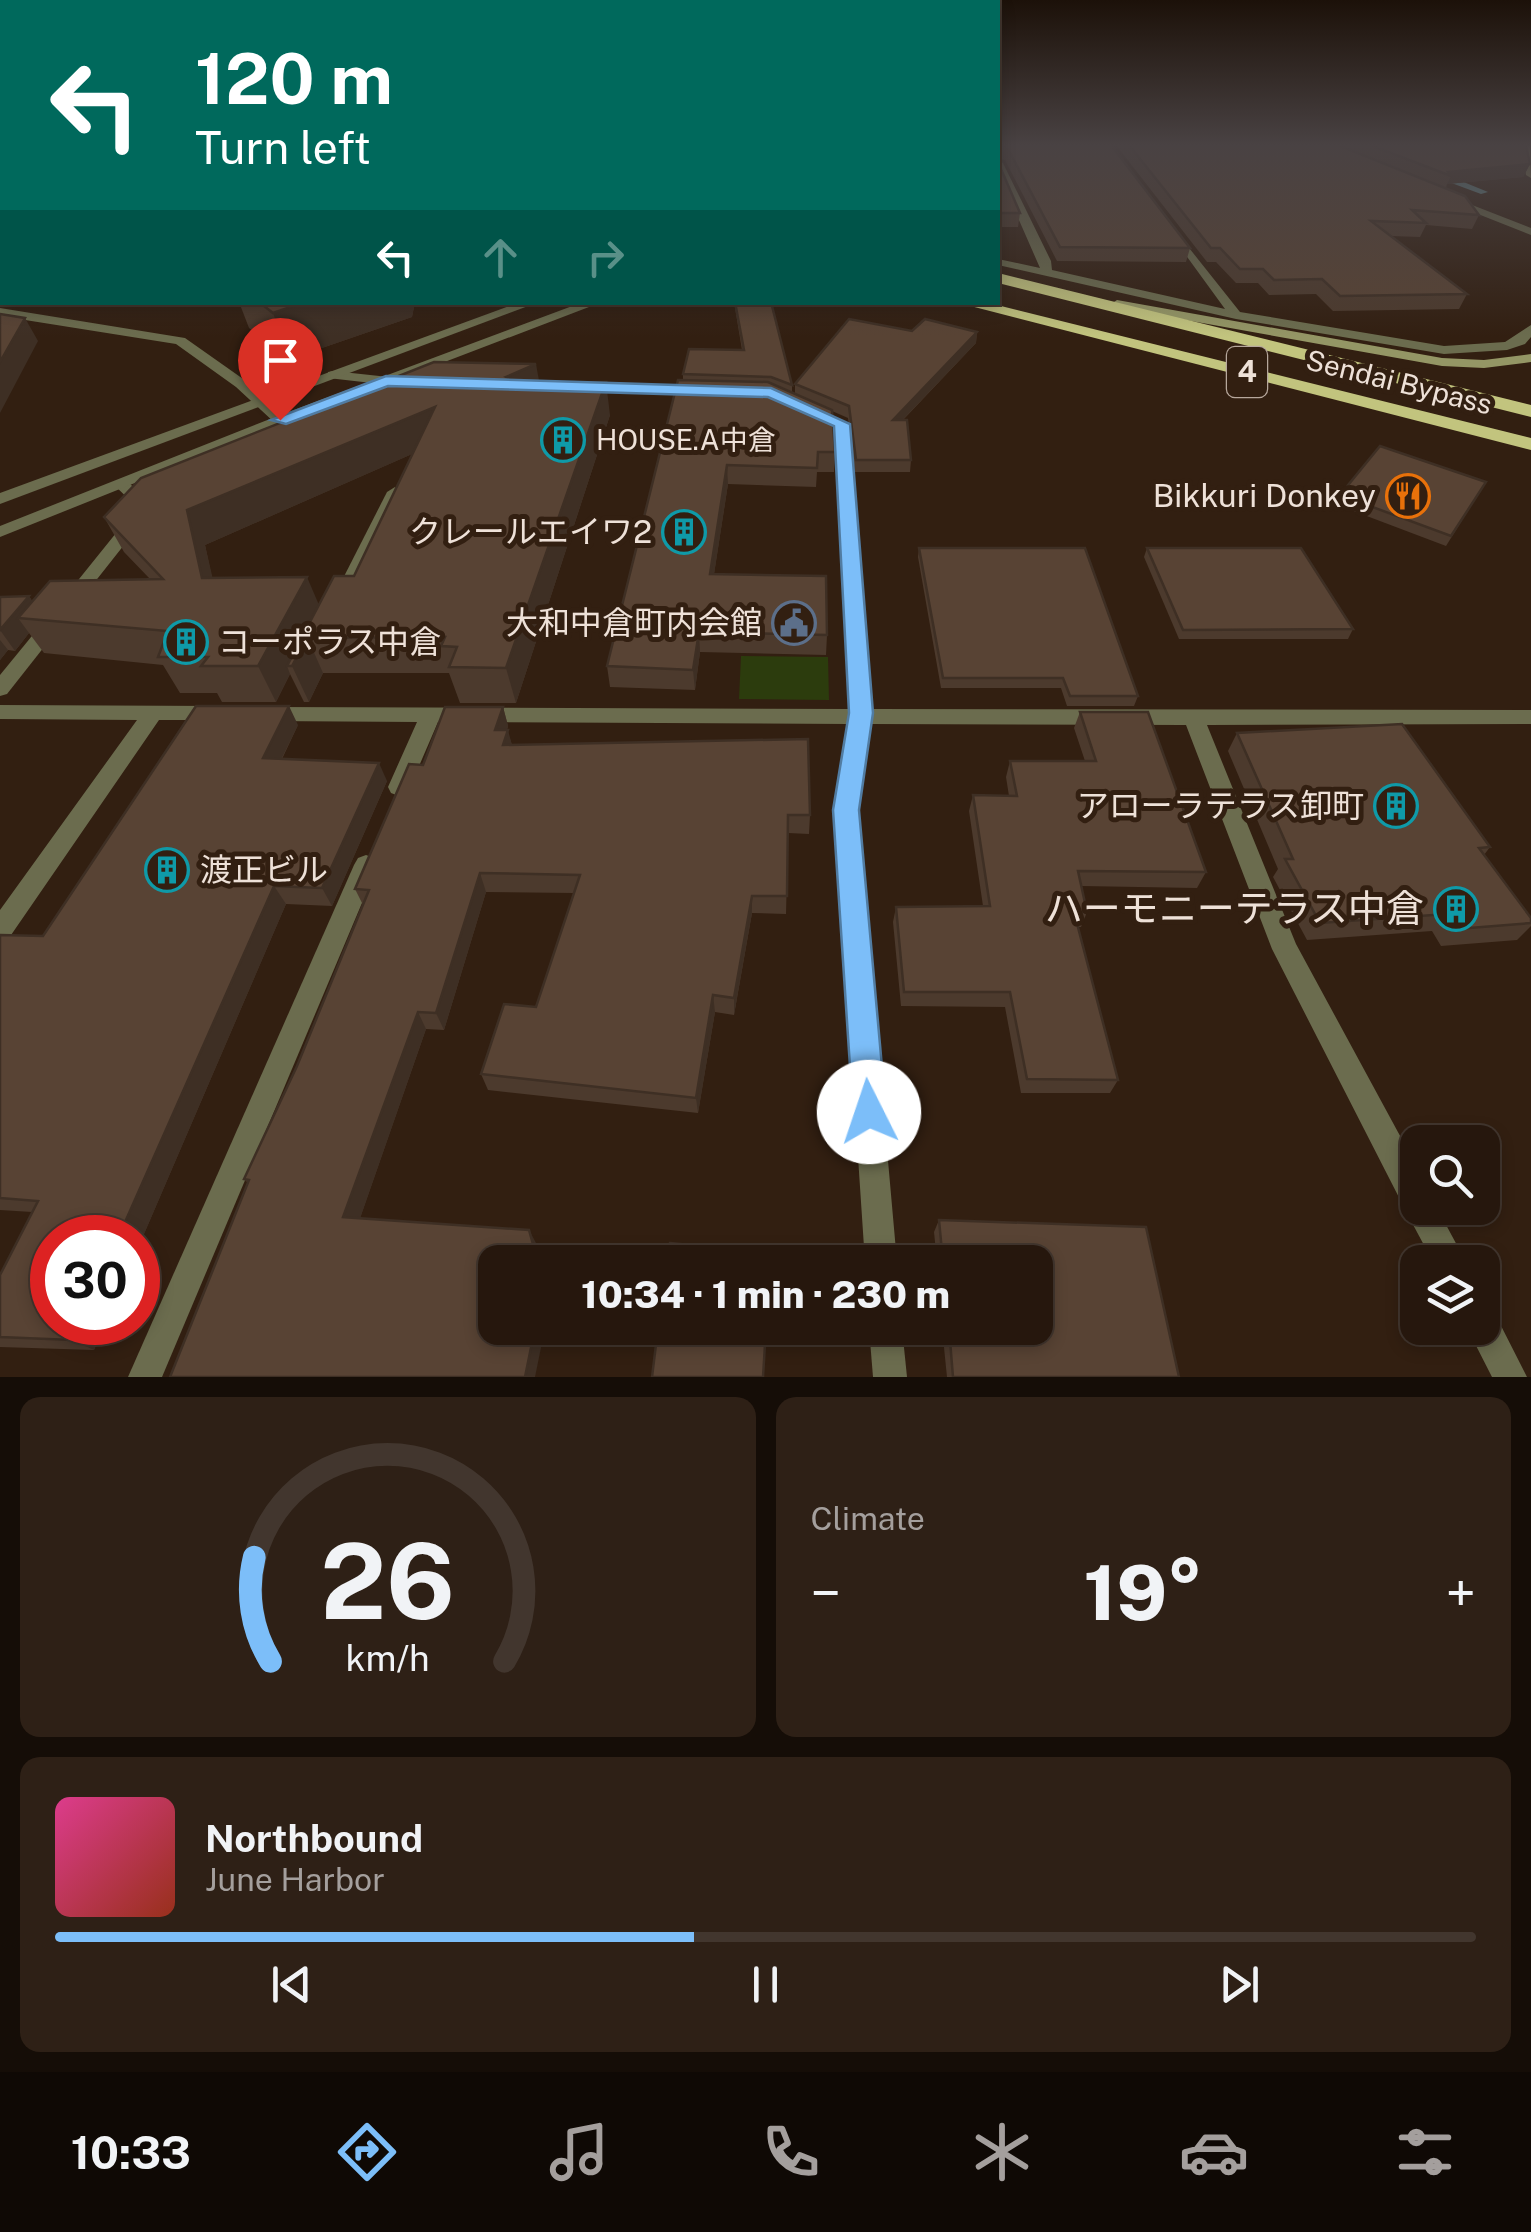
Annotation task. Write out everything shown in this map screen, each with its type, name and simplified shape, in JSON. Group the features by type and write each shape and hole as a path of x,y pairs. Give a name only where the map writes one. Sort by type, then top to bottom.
{"highway":[{"name":"Sendai Bypass","path":"1000,278 1531,410"},
{"name":"Sendai Bypass","path":"974,305 1531,444"},
{"path":"1336,395 1354,416 1531,463"}],"main road":[{"path":"1086,298 1442,362 1484,364 1531,358"}],"street":[{"path":"1020,209 1045,260 1046,273"},
{"path":"1475,209 1531,232"},
{"path":"1163,217 1236,315"},
{"path":"1000,262 1236,315 1444,350 1507,346 1531,329"},
{"path":"0,499 525,305"},
{"path":"0,532 280,420 588,305"},
{"path":"0,312 180,341 280,420"},
{"path":"333,375 433,383"},
{"path":"552,387 731,392"},
{"path":"788,400 842,424 861,713 846,810 880,1245"},
{"path":"0,689 146,508 120,484"},
{"path":"335,611 394,492"},
{"path":"0,712 153,713 288,705 430,714 861,713 1195,720 1531,717"},
{"path":"0,930 153,713"},
{"path":"392,804 430,714"},
{"path":"1195,720 1285,949 1400,1167"},
{"path":"145,1377 376,840"},
{"path":"887,1345 890,1377"},
{"path":"1493,1345 1510,1377"}],"green space":[{"path":"741,656 828,657 829,700 739,699"}],"building":[{"path":"1000,209 1018,209 1020,213 1000,213"},
{"path":"1040,209 1160,209 1190,248 1060,247"},
{"path":"1180,209 1475,209 1479,215 1412,210 1426,223 1371,221 1467,294 1340,296 1322,279 1274,280 1263,269 1240,269 1220,248 1211,248"},
{"path":"263,305 296,305 273,313"},
{"path":"736,305 772,305 792,385 771,377 683,374 689,349 744,350"},
{"path":"0,314 25,318 0,362"},
{"path":"849,319 912,331 925,319 977,332 893,420 907,420 911,460 856,460 849,406 795,384"},
{"path":"434,362 536,364 506,377 517,383 606,382 506,668 449,667 457,647 441,646 445,637 307,638 292,666 287,666 334,576 354,576 435,407 187,510 202,578 307,577 258,666 201,666 208,657 158,657 168,631 18,618 50,581 163,579 104,517 141,478"},
{"path":"678,380 768,382 832,410 835,452 818,452 817,468 727,465 710,574 826,576 827,635 699,632 693,670 607,666"},
{"path":"1380,446 1486,482 1451,536 1340,495"},
{"path":"919,548 1085,548 1138,696 1070,696 1063,678 943,678"},
{"path":"1147,548 1301,548 1353,629 1183,630"},
{"path":"29,596 0,630 0,597"},
{"path":"196,706 289,706 263,758 379,763 322,888 274,886 128,1215 31,1215 38,1201 0,1198 0,935 43,936"},
{"path":"445,707 503,707 495,730 508,730 503,745 808,739 810,815 788,815 787,896 752,896 734,998 713,995 696,1098 481,1074 504,1004 536,1007 580,875 480,873 436,1013 418,1012 343,1217 529,1230 533,1245 478,1245 478,1345 532,1345 525,1377 170,1377 249,1180 244,1179 297,1066 369,890 355,889 409,764 423,765"},
{"path":"1080,712 1148,712 1206,872 1078,871 1087,912 1074,912 1118,1080 1027,1079 1010,992 904,992 896,907 990,906 973,795 1017,796 1010,761 1096,761"},
{"path":"1402,724 1490,847 1479,848 1531,923 1457,929 1447,914 1320,923 1285,859 1293,859 1237,733"},
{"path":"30,1217 30,1338 0,1337 0,1275"},
{"path":"939,1220 1146,1227 1179,1377 953,1377 950,1345 1053,1345 1053,1245 941,1245"},
{"path":"656,1345 765,1345 763,1377 652,1377"}],"place":[{"name":"HOUSE.A中倉","path":"563,440"},
{"name":"Bikkuri Donkey","path":"1408,496"},
{"name":"クレールエイワ2","path":"684,532"},
{"name":"大和中倉町内会館","path":"794,623"},
{"name":"コーポラス中倉","path":"186,642"},
{"name":"アローラテラス卸町","path":"1396,806"},
{"name":"渡正ビル","path":"167,870"},
{"name":"ハーモニーテラス中倉","path":"1456,909"}],"route":[{"path":"280,420 386,381 771,393 842,424 861,713 846,810 869,1112"}]}
